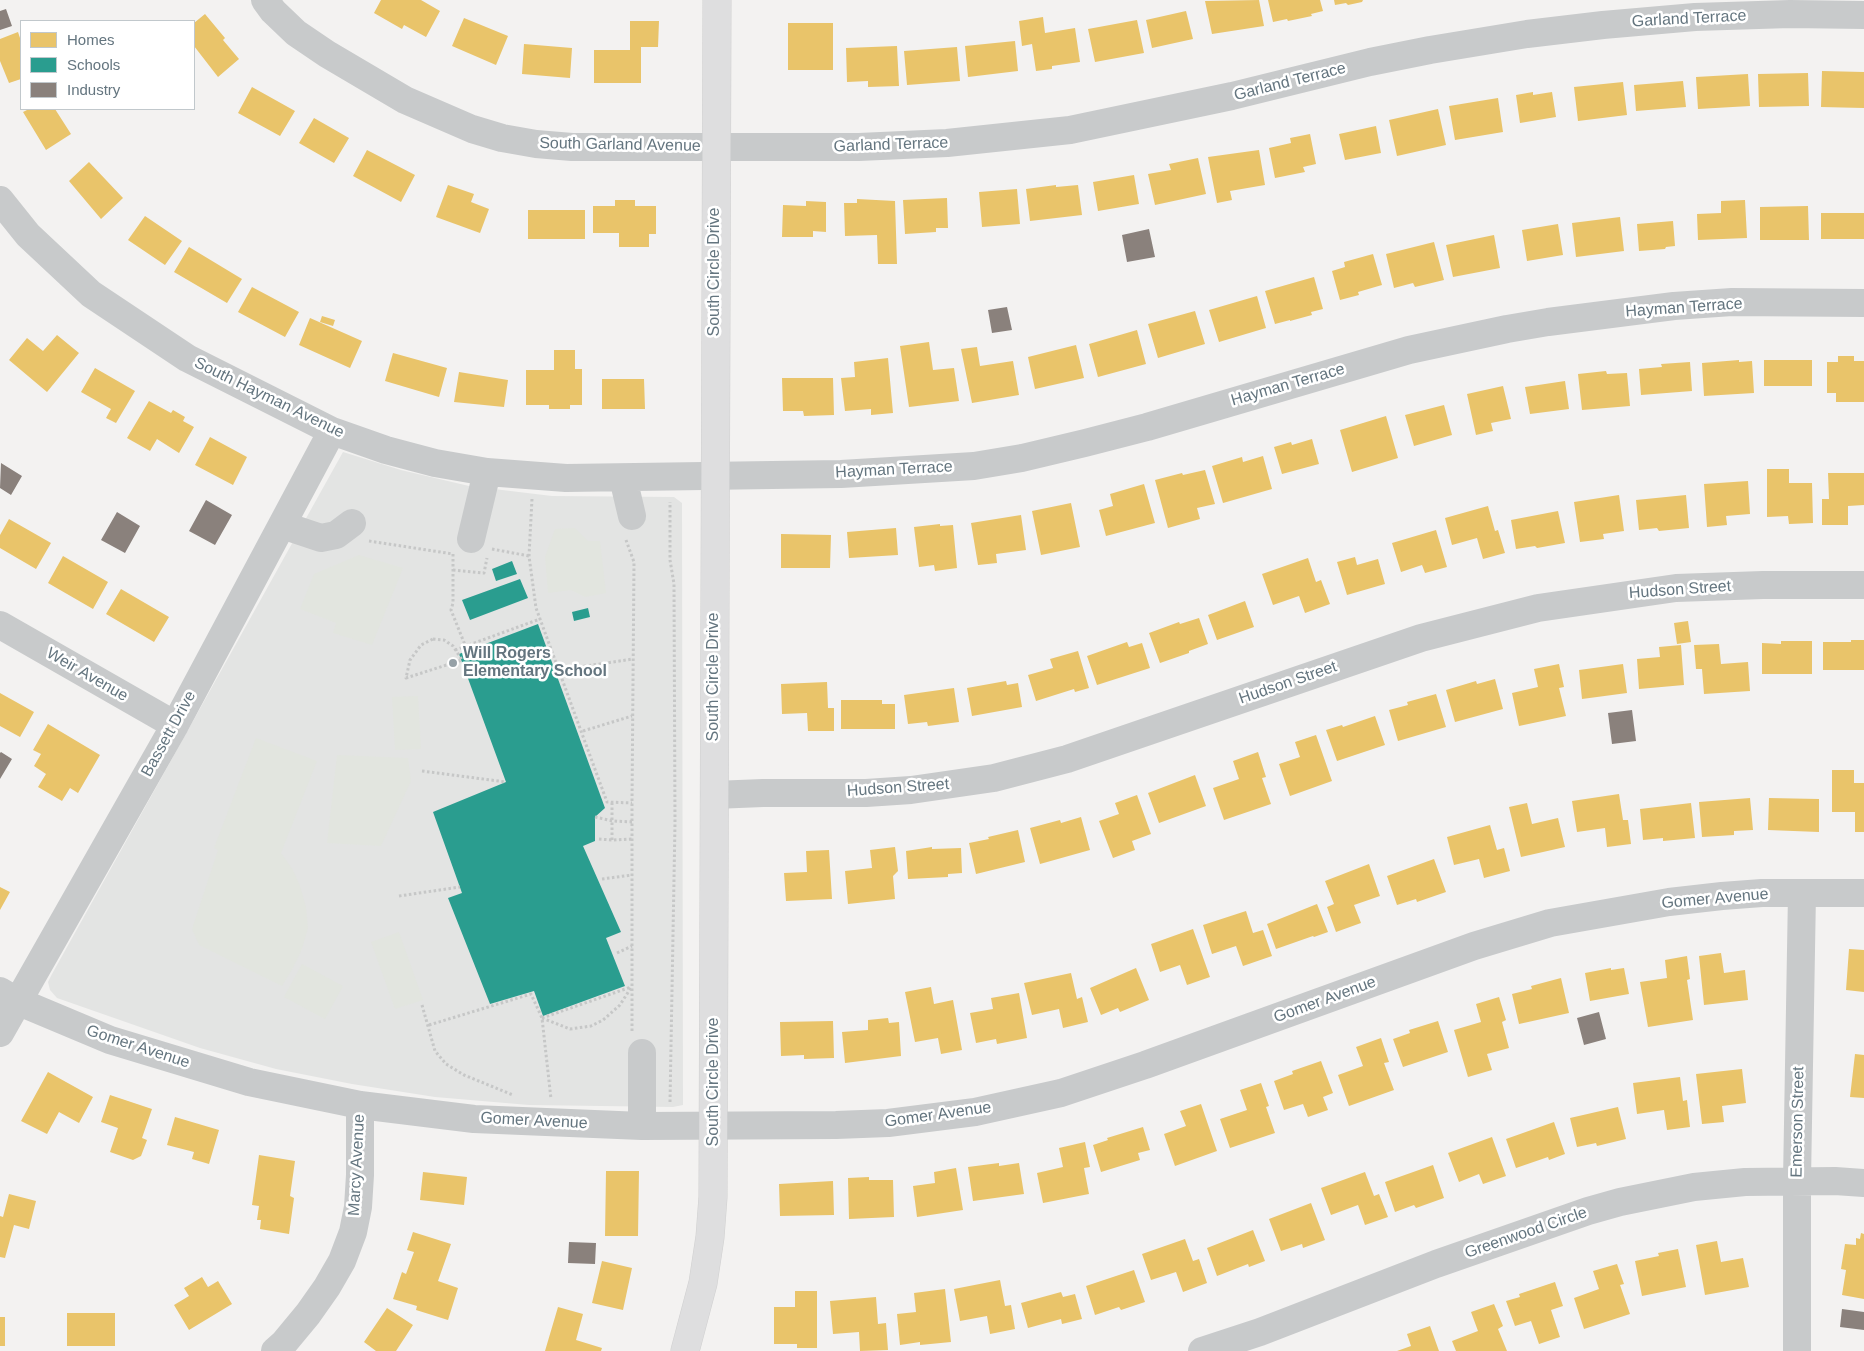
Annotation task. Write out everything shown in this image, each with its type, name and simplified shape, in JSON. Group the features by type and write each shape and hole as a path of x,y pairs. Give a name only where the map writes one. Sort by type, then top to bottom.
{"main road":[{"name":"South Circle Drive","path":"686,1351 703,1283 710,1237 713,1197 716,0"}],"street":[{"name":"South Garland Avenue","path":"265,0 273,11 296,33 327,54 405,100 472,129 502,138 536,144 572,147 716,147"},
{"name":"Garland Terrace","path":"716,147 858,147 947,143 1070,130 1430,50 1527,34 1695,17 1790,14 1864,15"},
{"name":"South Hayman Avenue","path":"0,200 28,235 91,294 187,358 332,431 386,450 435,463 487,472 566,478 714,477"},
{"name":"Hayman Terrace","path":"714,477 890,472 974,466 1022,458 1148,427 1410,350 1458,338 1548,322 1732,302 1864,303"},
{"name":"Bassett Drive","path":"0,1033 8,996 175,725 332,431"},
{"path":"480,544 487,472"},
{"path":"623,478 628,526"},
{"path":"282,525 321,538 359,532"},
{"name":"Hudson Street","path":"714,795 866,793 928,788 994,778 1066,759 1421,638 1538,608 1676,588 1864,584"},
{"name":"Weir Avenue","path":"0,625 175,725"},
{"name":"Emerson Street","path":"1797,1351 1797,1180 1802,893"},
{"name":"Gomer Avenue","path":"8,996 110,1040 248,1082 360,1104 474,1119 642,1126 888,1123 975,1112 1061,1093 1145,1065 1474,946 1550,923 1669,902 1722,896 1864,893"},
{"path":"637,1044 642,1126"},
{"name":"Marcy Avenue","path":"275,1351 308,1314 327,1287 342,1261 353,1232 358,1207 360,1175 360,1104"},
{"name":"Greenwood Circle","path":"1202,1351 1260,1332 1436,1264 1604,1206 1656,1193 1745,1182 1797,1180 1864,1183"}],"path":[{"path":"532,498 529,556 536,608 583,731 607,802 632,803"},
{"path":"670,502 670,560 674,584 675,823 670,1103"},
{"path":"628,526 634,562 632,986 637,1044"},
{"path":"359,532 452,554 453,603 451,610 467,648"},
{"path":"480,544 529,556"},
{"path":"455,650 467,648 540,619"},
{"path":"434,639 444,640 455,650 462,660 406,678 410,660 421,645 434,639"},
{"path":"559,670 633,659"},
{"path":"583,731 632,716"},
{"path":"422,771 506,782"},
{"path":"612,802 612,840"},
{"path":"595,817 613,821 632,822"},
{"path":"598,839 632,839"},
{"path":"602,879 632,875"},
{"path":"399,896 460,887"},
{"path":"617,953 632,946"},
{"path":"542,1018 632,986"},
{"path":"542,1018 570,1029 591,1026 603,1020 620,1005 632,986"},
{"path":"429,1025 531,994 542,1018 551,1100"},
{"path":"422,1005 435,1051 446,1064 464,1075 515,1096"}],"shaded area":[{"name":"Will Rogers Elementary School","path":"343,452 401,470 469,486 552,496 674,497 682,503 683,1105 673,1107 529,1105 435,1097 352,1084 276,1069 200,1048 57,998 50,990 48,982 52,974"},
{"path":"575,528 588,541 600,541 606,593 585,597 571,590 548,593 545,557 555,529"},
{"path":"359,555 403,568 372,645 333,633 336,623 300,609 314,574"},
{"path":"418,696 421,749 395,750 392,697"},
{"path":"256,738 317,761 281,853 293,870 300,886 306,907 308,928 302,949 282,986 199,945 192,929 218,850 214,848"},
{"path":"337,755 408,758 411,781 381,846 327,843"},
{"path":"399,932 423,1000 395,1009 371,942"},
{"path":"302,964 343,986 325,1019 284,997"}],"building: Homes":[{"path":"381,0 421,0 440,11 426,37 404,25 402,29 374,13"},
{"path":"1259,0 1264,26 1212,34 1205,1"},
{"path":"1268,0 1320,0 1323,11 1311,14 1312,16 1273,22"},
{"path":"1334,0 1363,0 1362,2 1348,5 1346,3 1335,5"},
{"path":"1186,11 1193,39 1152,48 1146,20"},
{"path":"205,14 239,59 218,77 195,47 195,22"},
{"path":"1043,17 1045,33 1075,28 1080,62 1052,66 1052,69 1036,71 1032,44 1022,46 1019,21"},
{"path":"464,18 508,36 496,65 452,46"},
{"path":"1137,20 1144,53 1095,62 1088,29"},
{"path":"630,21 659,21 658,47 641,47 641,83 594,83 594,50 630,50"},
{"path":"788,23 833,23 833,70 788,70"},
{"path":"18,32 20,38 20,79 9,83 0,61 0,39"},
{"path":"1015,41 1018,71 968,77 965,46"},
{"path":"524,44 572,48 570,78 522,74"},
{"path":"897,46 899,86 868,87 868,81 847,82 846,48"},
{"path":"957,47 960,81 907,85 904,51"},
{"path":"1822,71 1864,72 1864,108 1821,107"},
{"path":"1808,73 1809,106 1759,107 1758,74"},
{"path":"1748,74 1750,106 1698,109 1696,77"},
{"path":"1683,81 1686,107 1636,111 1634,85"},
{"path":"1623,82 1627,115 1578,121 1574,87"},
{"path":"252,87 295,111 280,136 238,113"},
{"path":"1533,92 1533,95 1552,92 1556,117 1520,123 1516,95"},
{"path":"1498,98 1503,132 1455,140 1449,106"},
{"path":"1438,109 1446,145 1397,156 1389,120"},
{"path":"27,110 56,110 71,134 46,150 23,112"},
{"path":"314,118 349,138 334,163 299,143"},
{"path":"1376,126 1381,153 1345,160 1339,134"},
{"path":"1310,134 1316,164 1303,167 1305,172 1275,178 1269,148 1291,143 1290,138"},
{"path":"367,150 415,175 401,202 353,176"},
{"path":"1259,150 1265,185 1230,191 1232,200 1217,203 1208,157"},
{"path":"1198,158 1206,194 1155,205 1148,174 1171,170 1169,164"},
{"path":"89,162 123,198 101,219 69,181"},
{"path":"1134,175 1139,204 1098,211 1093,182"},
{"path":"448,185 474,194 471,202 489,209 480,233 436,217"},
{"path":"1056,185 1056,187 1078,185 1082,215 1030,221 1026,189"},
{"path":"1017,189 1020,224 982,227 979,192"},
{"path":"947,198 948,228 936,228 936,232 905,234 903,200"},
{"path":"857,199 895,201 897,264 878,264 877,235 845,236 844,203 857,203"},
{"path":"615,200 635,200 635,206 656,206 656,234 649,234 649,247 619,247 619,233 593,233 593,206 615,206"},
{"path":"1745,200 1747,238 1698,240 1697,214 1721,213 1721,201"},
{"path":"806,201 826,202 826,232 813,231 813,237 782,237 783,205 806,206"},
{"path":"1808,206 1809,240 1760,240 1760,207"},
{"path":"528,210 585,210 585,239 528,239"},
{"path":"1821,213 1864,213 1864,239 1821,239"},
{"path":"145,216 182,241 165,265 128,240"},
{"path":"1620,217 1624,251 1576,257 1572,223"},
{"path":"1673,221 1675,246 1666,247 1665,249 1639,251 1637,224"},
{"path":"1558,224 1563,255 1527,261 1522,230"},
{"path":"1494,235 1500,268 1453,277 1446,245"},
{"path":"1434,242 1444,280 1415,287 1413,283 1394,288 1386,254"},
{"path":"189,247 242,279 227,303 174,272"},
{"path":"1373,254 1382,285 1358,292 1359,295 1340,300 1332,271 1345,267 1344,262"},
{"path":"1314,277 1323,309 1311,312 1312,315 1275,324 1265,291"},
{"path":"252,287 299,312 285,337 238,312"},
{"path":"1257,296 1266,328 1219,342 1209,310"},
{"path":"1195,311 1205,344 1158,358 1148,324"},
{"path":"322,316 335,320 333,326 320,322"},
{"path":"310,318 362,341 350,368 299,345"},
{"path":"1137,330 1146,364 1098,377 1089,344"},
{"path":"57,335 79,353 47,392 9,360 27,338 43,351"},
{"path":"929,342 933,370 954,368 959,401 909,407 900,346"},
{"path":"1076,345 1084,378 1035,389 1028,357"},
{"path":"977,347 980,366 1013,361 1019,395 972,403 961,349"},
{"path":"554,350 575,350 575,369 582,369 582,405 570,405 570,409 549,409 549,405 526,405 526,370 554,370"},
{"path":"393,353 447,368 439,397 385,381"},
{"path":"1838,356 1854,356 1854,361 1864,361 1864,402 1836,402 1836,393 1827,393 1827,362 1838,362"},
{"path":"888,358 893,413 871,415 871,409 845,411 841,378 855,377 854,362"},
{"path":"1739,360 1739,362 1752,361 1754,393 1704,396 1702,363"},
{"path":"1764,360 1812,360 1812,386 1764,386"},
{"path":"1690,362 1692,391 1641,395 1639,369 1662,367 1661,364"},
{"path":"95,368 135,391 116,423 106,418 111,409 81,392"},
{"path":"1606,371 1607,374 1627,373 1630,406 1582,410 1578,374"},
{"path":"459,372 508,380 504,407 454,402"},
{"path":"782,378 833,378 834,415 804,416 803,411 783,411"},
{"path":"602,379 644,379 645,409 602,409"},
{"path":"1565,381 1569,409 1530,414 1525,387"},
{"path":"1503,386 1511,419 1491,423 1493,431 1476,435 1467,394"},
{"path":"149,401 171,413 173,410 185,417 183,421 194,427 179,453 157,439 150,451 127,438"},
{"path":"1444,405 1452,435 1414,446 1405,415"},
{"path":"1386,416 1398,458 1352,472 1340,430"},
{"path":"210,437 247,457 233,485 195,465"},
{"path":"1312,439 1319,464 1282,474 1274,447 1291,442 1292,445"},
{"path":"1263,456 1272,489 1223,503 1212,466 1242,457 1243,462"},
{"path":"1767,469 1789,469 1789,483 1812,483 1813,523 1789,524 1788,516 1767,517"},
{"path":"1205,470 1215,504 1197,508 1200,519 1168,528 1155,480 1182,473 1183,475"},
{"path":"1828,473 1864,473 1864,505 1848,506 1848,525 1822,525 1822,499 1829,499"},
{"path":"1748,481 1750,514 1726,516 1727,525 1707,527 1704,484"},
{"path":"1144,484 1155,523 1106,536 1099,510 1113,506 1110,494"},
{"path":"1619,495 1624,531 1603,534 1604,539 1580,542 1574,502"},
{"path":"1686,495 1689,528 1659,531 1657,528 1639,530 1636,500"},
{"path":"1071,503 1080,547 1041,555 1032,511"},
{"path":"1488,506 1495,531 1498,530 1505,553 1483,559 1477,538 1452,545 1445,518"},
{"path":"1558,511 1565,543 1537,548 1535,546 1516,549 1511,520"},
{"path":"1021,515 1026,550 996,554 997,563 978,565 971,523"},
{"path":"9,519 51,543 36,569 0,548 0,535"},
{"path":"940,524 940,526 953,525 957,568 935,571 934,565 919,567 914,527"},
{"path":"896,528 898,555 849,558 847,532"},
{"path":"1436,530 1447,567 1425,573 1422,565 1401,572 1392,543"},
{"path":"781,534 831,535 830,568 781,568"},
{"path":"63,556 108,582 93,609 48,583"},
{"path":"1355,557 1357,565 1378,559 1385,584 1347,595 1337,562"},
{"path":"1308,558 1316,582 1321,580 1330,604 1305,613 1299,596 1273,605 1262,574"},
{"path":"121,589 169,617 154,642 106,614"},
{"path":"1245,601 1254,627 1217,640 1208,615"},
{"path":"1199,618 1208,644 1160,663 1149,633 1179,622 1180,624"},
{"path":"1688,621 1691,642 1677,644 1674,623"},
{"path":"1851,640 1864,640 1864,670 1823,670 1823,642 1851,642"},
{"path":"1781,641 1812,641 1812,674 1762,674 1762,643 1781,644"},
{"path":"1127,642 1129,647 1142,643 1150,668 1097,685 1087,656"},
{"path":"1719,644 1721,664 1748,662 1750,691 1704,694 1702,669 1696,669 1694,645"},
{"path":"1681,645 1684,685 1639,689 1637,659 1660,657 1659,647"},
{"path":"1078,651 1089,688 1075,692 1074,689 1036,701 1028,675 1053,668 1050,659"},
{"path":"1559,664 1564,687 1559,688 1566,716 1519,726 1512,693 1538,687 1534,669"},
{"path":"1623,664 1627,693 1582,699 1579,670"},
{"path":"1495,679 1503,709 1455,722 1446,690 1476,681 1477,684"},
{"path":"1006,681 1007,685 1018,683 1022,707 972,716 967,688"},
{"path":"827,682 828,708 834,708 834,731 808,731 807,713 782,714 781,684"},
{"path":"954,688 959,722 928,726 927,722 908,724 904,695"},
{"path":"0,693 34,712 20,737 0,726"},
{"path":"1436,694 1446,727 1398,741 1389,710 1408,705 1407,702"},
{"path":"841,700 882,700 882,704 895,704 895,729 841,729"},
{"path":"1375,716 1385,745 1337,761 1326,730 1342,725 1343,727"},
{"path":"48,724 100,755 78,793 70,788 62,801 38,787 46,774 34,766 41,754 33,750"},
{"path":"1316,735 1332,781 1290,796 1279,764 1300,757 1295,742"},
{"path":"1258,752 1266,777 1262,778 1271,804 1224,820 1213,788 1239,779 1233,761"},
{"path":"1832,770 1854,770 1854,783 1864,783 1864,832 1855,832 1855,812 1832,812"},
{"path":"1195,775 1206,806 1159,823 1148,793"},
{"path":"1619,794 1623,820 1628,820 1631,844 1607,847 1605,828 1577,832 1572,801"},
{"path":"1137,795 1151,834 1132,841 1135,850 1113,858 1099,821 1119,814 1115,803"},
{"path":"1750,798 1753,830 1734,831 1734,835 1702,837 1699,802"},
{"path":"1769,798 1819,799 1819,832 1768,830"},
{"path":"1527,803 1532,824 1558,818 1565,847 1521,857 1509,807"},
{"path":"1691,803 1695,838 1663,841 1663,838 1643,840 1640,809"},
{"path":"1081,817 1090,850 1040,864 1030,828 1060,820 1061,823"},
{"path":"1490,825 1497,850 1504,848 1510,871 1484,878 1479,859 1454,865 1447,837"},
{"path":"1018,830 1025,862 976,874 969,843"},
{"path":"895,847 898,871 893,876 895,899 848,904 845,871 872,868 870,850"},
{"path":"932,847 932,849 961,848 962,873 948,874 948,877 908,879 906,851"},
{"path":"829,850 832,899 786,901 784,873 807,872 806,851"},
{"path":"1434,859 1446,892 1417,902 1416,899 1397,905 1387,876"},
{"path":"1369,864 1380,896 1354,905 1361,923 1336,932 1327,907 1334,904 1325,881"},
{"path":"0,887 10,892 0,910"},
{"path":"1317,904 1328,932 1276,949 1267,924"},
{"path":"1246,911 1253,933 1263,930 1272,956 1243,966 1236,946 1212,954 1203,925"},
{"path":"1193,929 1210,977 1187,985 1180,965 1160,972 1151,944"},
{"path":"1849,949 1864,950 1864,992 1846,990"},
{"path":"1721,953 1724,973 1745,970 1748,1000 1704,1005 1699,956"},
{"path":"1687,956 1690,979 1687,980 1693,1020 1648,1027 1640,982 1667,978 1665,960"},
{"path":"1136,968 1149,1000 1120,1012 1118,1008 1101,1015 1090,988"},
{"path":"1611,968 1611,970 1624,968 1629,994 1590,1001 1585,973"},
{"path":"1071,973 1077,999 1082,997 1088,1022 1063,1028 1059,1009 1032,1015 1024,983"},
{"path":"1561,978 1569,1013 1519,1024 1512,994 1532,989 1531,986"},
{"path":"931,987 934,1004 953,1000 962,1050 941,1054 938,1038 915,1042 905,992"},
{"path":"1019,993 1027,1038 997,1044 996,1039 976,1043 970,1013 993,1009 991,998"},
{"path":"1499,997 1506,1020 1502,1022 1509,1048 1487,1054 1492,1070 1468,1077 1454,1030 1481,1022 1476,1004"},
{"path":"888,1018 889,1023 899,1022 901,1056 845,1063 842,1032 868,1030 868,1020"},
{"path":"833,1021 834,1058 804,1059 804,1055 781,1056 780,1022"},
{"path":"1438,1021 1448,1052 1403,1067 1393,1039 1410,1033 1409,1030"},
{"path":"1381,1038 1389,1062 1384,1063 1394,1090 1349,1106 1338,1075 1363,1066 1356,1047"},
{"path":"1855,1054 1864,1055 1864,1098 1850,1097"},
{"path":"1321,1061 1333,1093 1323,1097 1328,1110 1308,1117 1303,1104 1284,1110 1274,1081 1293,1074 1292,1071"},
{"path":"1742,1069 1746,1103 1722,1106 1724,1122 1702,1124 1696,1074"},
{"path":"48,1072 93,1097 79,1123 59,1112 47,1134 21,1121"},
{"path":"1680,1077 1683,1101 1687,1100 1690,1127 1667,1130 1664,1110 1637,1114 1633,1083"},
{"path":"1261,1083 1269,1106 1266,1107 1275,1133 1230,1148 1220,1119 1247,1110 1240,1090"},
{"path":"110,1095 152,1109 142,1138 147,1140 141,1156 133,1160 110,1152 118,1128 101,1122"},
{"path":"1201,1104 1217,1151 1175,1166 1164,1134 1186,1126 1180,1111"},
{"path":"1618,1107 1626,1139 1597,1146 1596,1143 1577,1147 1570,1118"},
{"path":"175,1117 219,1130 209,1164 192,1159 194,1152 167,1145"},
{"path":"1554,1122 1565,1154 1549,1160 1548,1157 1516,1168 1506,1139"},
{"path":"1143,1127 1150,1150 1138,1153 1140,1160 1101,1172 1093,1145 1108,1140 1107,1138"},
{"path":"1492,1137 1506,1176 1483,1184 1479,1174 1459,1182 1448,1153"},
{"path":"1085,1142 1090,1167 1084,1168 1089,1194 1043,1203 1037,1173 1063,1167 1059,1148"},
{"path":"259,1155 295,1161 290,1196 294,1198 289,1234 260,1229 261,1220 257,1220 259,1206 252,1205"},
{"path":"999,1163 999,1166 1019,1163 1024,1194 973,1201 968,1167"},
{"path":"1433,1165 1444,1198 1416,1208 1414,1205 1395,1212 1385,1182"},
{"path":"956,1168 963,1210 917,1217 913,1186 935,1183 934,1172"},
{"path":"606,1171 639,1171 638,1236 605,1236"},
{"path":"423,1172 467,1177 464,1205 420,1200"},
{"path":"1365,1172 1374,1196 1379,1194 1388,1217 1365,1225 1358,1205 1331,1215 1321,1188"},
{"path":"869,1177 869,1180 893,1180 894,1217 849,1219 848,1178"},
{"path":"833,1181 834,1215 780,1216 779,1184"},
{"path":"9,1194 36,1201 29,1229 14,1225 5,1258 0,1257 0,1216 3,1217"},
{"path":"1311,1203 1325,1240 1303,1248 1302,1244 1281,1251 1269,1219"},
{"path":"1253,1230 1265,1261 1249,1267 1248,1264 1217,1276 1207,1248"},
{"path":"413,1232 451,1244 438,1281 458,1288 448,1320 416,1310 417,1306 393,1299 402,1272 406,1274 414,1252 407,1250"},
{"path":"1861,1233 1864,1234 1864,1299 1842,1295 1846,1270 1841,1269 1845,1244 1856,1245 1856,1238 1860,1239"},
{"path":"1185,1239 1193,1261 1199,1259 1207,1283 1183,1292 1176,1272 1151,1280 1142,1254"},
{"path":"1717,1241 1721,1262 1743,1258 1749,1287 1705,1295 1696,1245"},
{"path":"1678,1249 1686,1287 1642,1296 1635,1261 1659,1256 1658,1253"},
{"path":"602,1261 632,1268 623,1310 592,1303"},
{"path":"1617,1264 1624,1284 1620,1285 1630,1314 1584,1329 1574,1298 1599,1289 1593,1271"},
{"path":"1134,1270 1145,1302 1121,1310 1119,1307 1095,1315 1086,1286"},
{"path":"202,1277 208,1287 218,1281 232,1304 189,1330 174,1305 189,1296 184,1288"},
{"path":"1000,1280 1005,1306 1011,1305 1015,1329 990,1334 987,1316 960,1321 954,1289"},
{"path":"1555,1282 1563,1306 1551,1310 1560,1337 1539,1344 1531,1321 1515,1326 1506,1301 1520,1297 1519,1294"},
{"path":"945,1289 951,1342 920,1345 920,1342 900,1345 897,1314 916,1312 914,1293"},
{"path":"795,1291 817,1291 817,1348 797,1348 797,1344 774,1344 774,1307 795,1307"},
{"path":"1061,1292 1063,1297 1075,1294 1082,1319 1062,1324 1061,1319 1028,1328 1021,1303"},
{"path":"876,1297 878,1324 886,1323 888,1350 860,1351 859,1332 833,1334 830,1301"},
{"path":"1494,1304 1503,1326 1498,1329 1507,1351 1456,1351 1452,1341 1478,1331 1471,1312"},
{"path":"558,1307 583,1314 576,1340 602,1348 601,1351 545,1351"},
{"path":"387,1308 413,1325 396,1351 376,1351 364,1342"},
{"path":"67,1313 115,1313 115,1346 67,1346"},
{"path":"0,1317 5,1317 5,1346 0,1346"},
{"path":"1430,1326 1439,1351 1397,1351 1411,1346 1407,1334"}],"building: Schools":[{"path":"512,561 517,574 496,581 492,569"},
{"path":"520,579 528,598 470,620 462,600"},
{"path":"588,608 590,617 574,621 572,612"},
{"path":"538,624 605,808 595,817 595,841 583,846 621,932 606,938 625,986 543,1016 534,991 490,1004 448,898 462,893 433,812 506,782 459,654"}],"building: Industry":[{"path":"6,9 12,26 0,30 0,11"},
{"path":"1149,229 1155,257 1127,262 1122,235"},
{"path":"1007,307 1012,330 992,333 988,310"},
{"path":"1,463 22,476 11,495 0,488"},
{"path":"206,500 232,515 215,545 189,531"},
{"path":"117,512 140,526 125,553 101,540"},
{"path":"1632,710 1636,741 1612,744 1608,713"},
{"path":"0,753 12,759 0,779"},
{"path":"1599,1012 1606,1039 1584,1045 1577,1018"},
{"path":"569,1242 596,1243 595,1264 568,1263"},
{"path":"1842,1309 1864,1312 1864,1330 1840,1327"}],"place":[{"name":"Will Rogers Elementary School","path":"453,663"}]}
